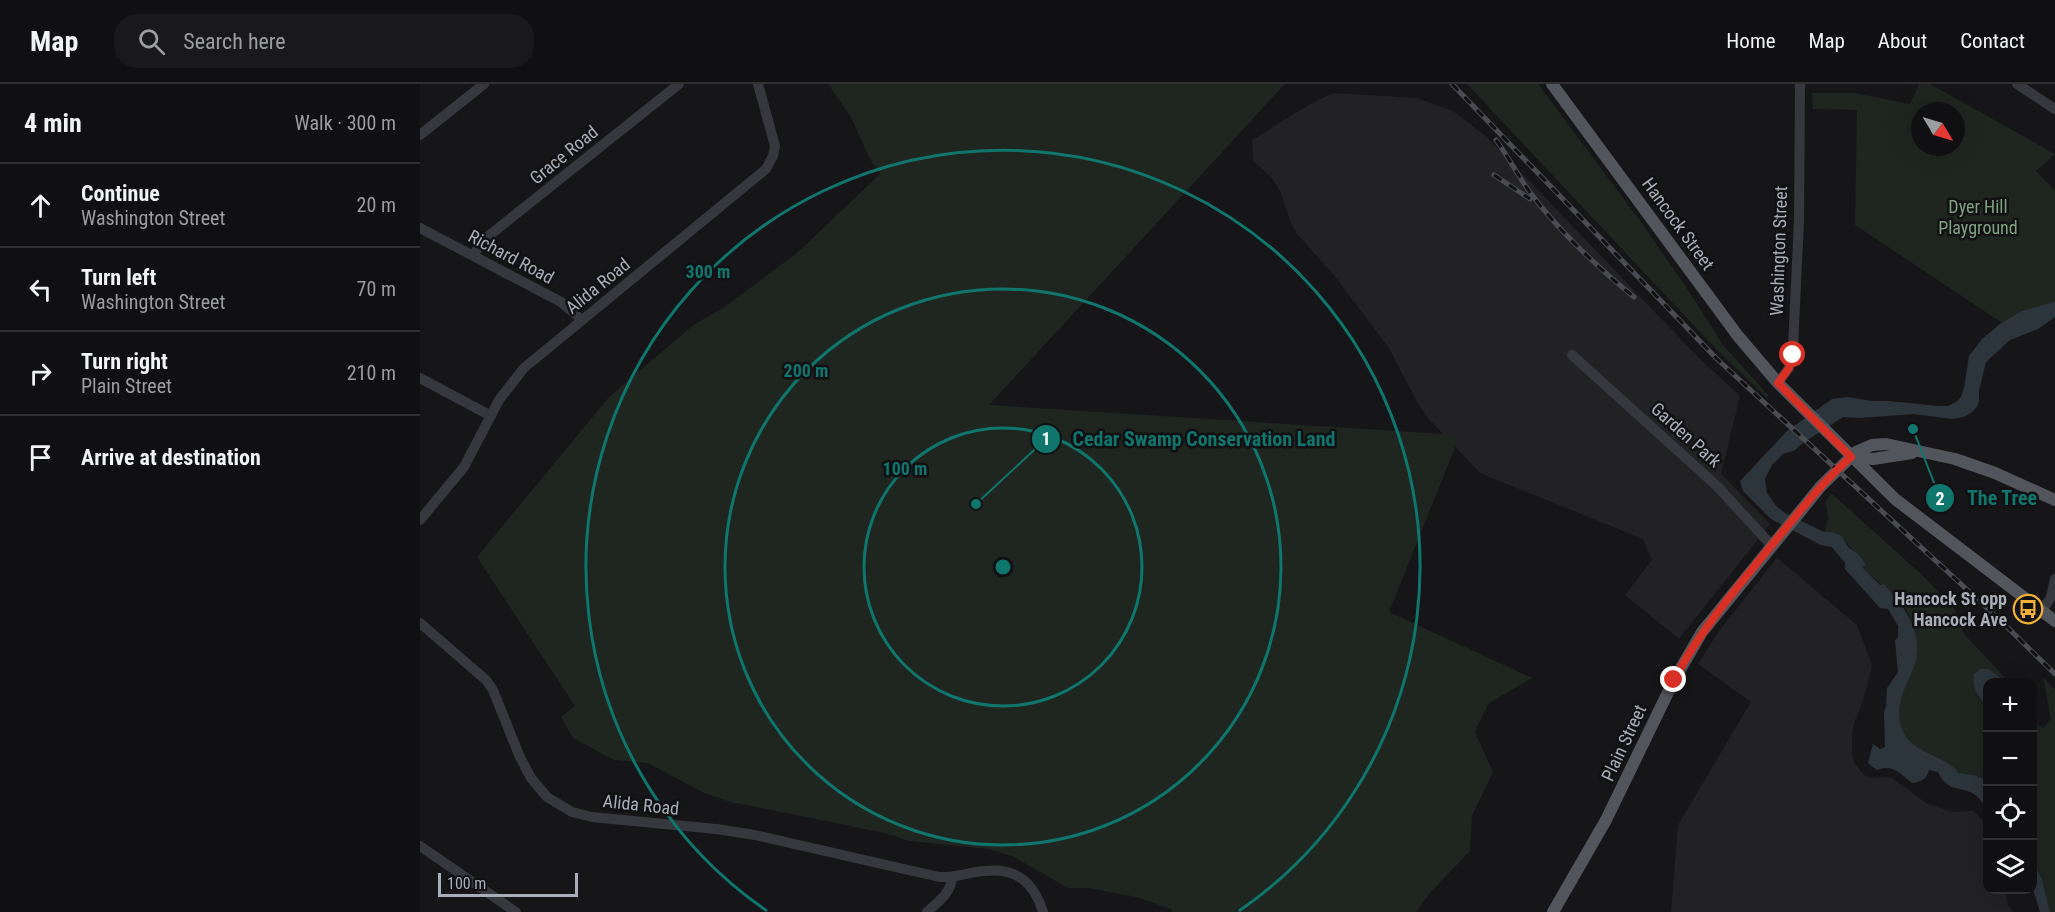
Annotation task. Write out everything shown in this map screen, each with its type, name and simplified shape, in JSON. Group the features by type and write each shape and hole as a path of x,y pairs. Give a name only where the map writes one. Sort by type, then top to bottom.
{"main road":[{"name":"Hancock Street","path":"1552,84 1738,336 1778,383"},
{"path":"1778,383 1905,508 2055,621"},
{"path":"1851,457 1879,458 1918,452 1942,456 1977,466 2055,500"},
{"name":"Plain Street","path":"1553,912 1617,799 1687,656 1719,610 1783,532 1828,478 1851,457"}],"street":[{"path":"420,135 484,84"},
{"name":"Grace Road","path":"473,255 486,238 679,84"},
{"name":"Alida Road","path":"420,520 464,467 508,386 524,368 766,169 773,156 774,141 758,84"},
{"name":"Washington Street","path":"1778,383 1789,368 1794,341 1799,220 1800,84"},
{"path":"2017,84 2055,109"},
{"name":"Richard Road","path":"420,228 561,302 582,320"},
{"name":"Garden Park","path":"1572,355 1718,486 1772,546"},
{"path":"420,378 491,416"},
{"path":"2042,611 2051,597 2055,579"},
{"name":"Alida Road","path":"420,623 486,680 493,690 519,755 531,778 548,797 566,809 592,817 755,835 933,876 952,878"},
{"path":"420,846 516,912"},
{"path":"927,912 949,890 952,878 998,870 1023,879 1035,891 1043,912"}],"shaded area":[{"path":"1333,93 1416,98 1453,111 1487,137 1697,356 1740,396 1721,474 1770,524 1679,639 1625,595 1652,560 1643,539 1480,473 1428,418 1418,404 1389,348 1333,274 1297,234 1281,193 1271,177 1253,161 1252,140 1307,106"},
{"path":"2055,302 2055,317 2038,329 2010,340 1986,362 1979,401 1971,413 1952,419 1913,414 1843,417 1795,450 1783,454 1772,465 1765,479 1767,493 1776,506 1785,513 1824,532 1842,536 1848,547 1858,554 1866,565 1862,567 1880,585 1884,584 1906,612 1916,634 1917,657 1900,706 1902,729 1913,744 1947,762 1958,773 1983,778 1983,804 1976,795 1953,787 1942,780 1938,772 1929,770 1923,780 1912,783 1896,770 1883,768 1877,770 1868,763 1873,744 1880,749 1885,747 1884,711 1887,688 1898,672 1895,641 1898,637 1898,626 1888,609 1880,608 1845,569 1845,563 1832,547 1821,545 1771,519 1743,491 1740,481 1787,431 1832,399 1847,397 1938,406 1948,406 1956,402 1961,397 1964,388 1969,356 1982,339 2000,324 2022,311"},
{"path":"1777,558 1857,625 1872,666 1852,733 1852,756 1855,764 1864,775 1871,778 1892,778 1926,803 1952,812 1972,811 1977,814 1983,821 1983,894 2006,894 2013,912 1671,912 1678,825 1751,702 1698,664 1719,631"},
{"path":"1980,669 1989,669 2000,678 1983,678 1983,704 1974,686 1974,674"},
{"path":"2037,869 2042,879 2050,912 2040,912 2035,894 2037,894"}],"green space":[{"path":"828,84 1285,84 989,405 1460,435 1389,612 1532,678 1488,704 1475,732 1493,772 1472,816 1470,851 1430,893 1416,912 1172,912 1171,909 1136,897 1088,888 1068,888 1012,856 988,849 909,841 889,834 731,802 704,793 648,763 614,760 573,738 561,717 575,706 477,557 609,397 692,326 729,304 797,253 880,174 870,159 851,117"},
{"path":"1467,84 1538,84 1641,222 1723,345 1769,396 1767,398 1715,348"},
{"name":"Dyer Hill Playground","path":"1919,84 1930,84 1962,102 1911,102 1911,156 1965,156 1965,104 2055,154 2036,171 2055,191 2055,308 2008,327 1855,225 1857,110 1813,109 1812,93 1854,93 1910,104"},
{"path":"1831,493 1920,573 1954,608 1964,634 2005,678 2000,678 1989,669 1977,695 1983,704 1983,778 1974,775 1958,774 1946,762 1913,744 1902,729 1899,706 1916,656 1914,628 1905,609 1861,566 1865,564 1842,536 1824,532 1828,519 1826,502"},
{"path":"2043,677 2055,690 2055,912 2050,912 2037,868 2037,725 2043,728 2051,720"}],"railway":[{"path":"1452,84 1717,359 2001,621 2055,674"},
{"path":"1496,140 1529,191 1552,219 1592,260 1634,297"},
{"path":"1494,175 1530,199"}],"place":[{"name":"The Tree","path":"1913,429"},
{"name":"Cedar Swamp Conservation Land","path":"976,504"},
{"name":"Hancock St opp Hancock Ave","path":"2028,609"}],"route":[{"path":"1674,680 1702,632 1727,599 1821,486 1851,457 1778,383 1786,374 1793,355"}]}
